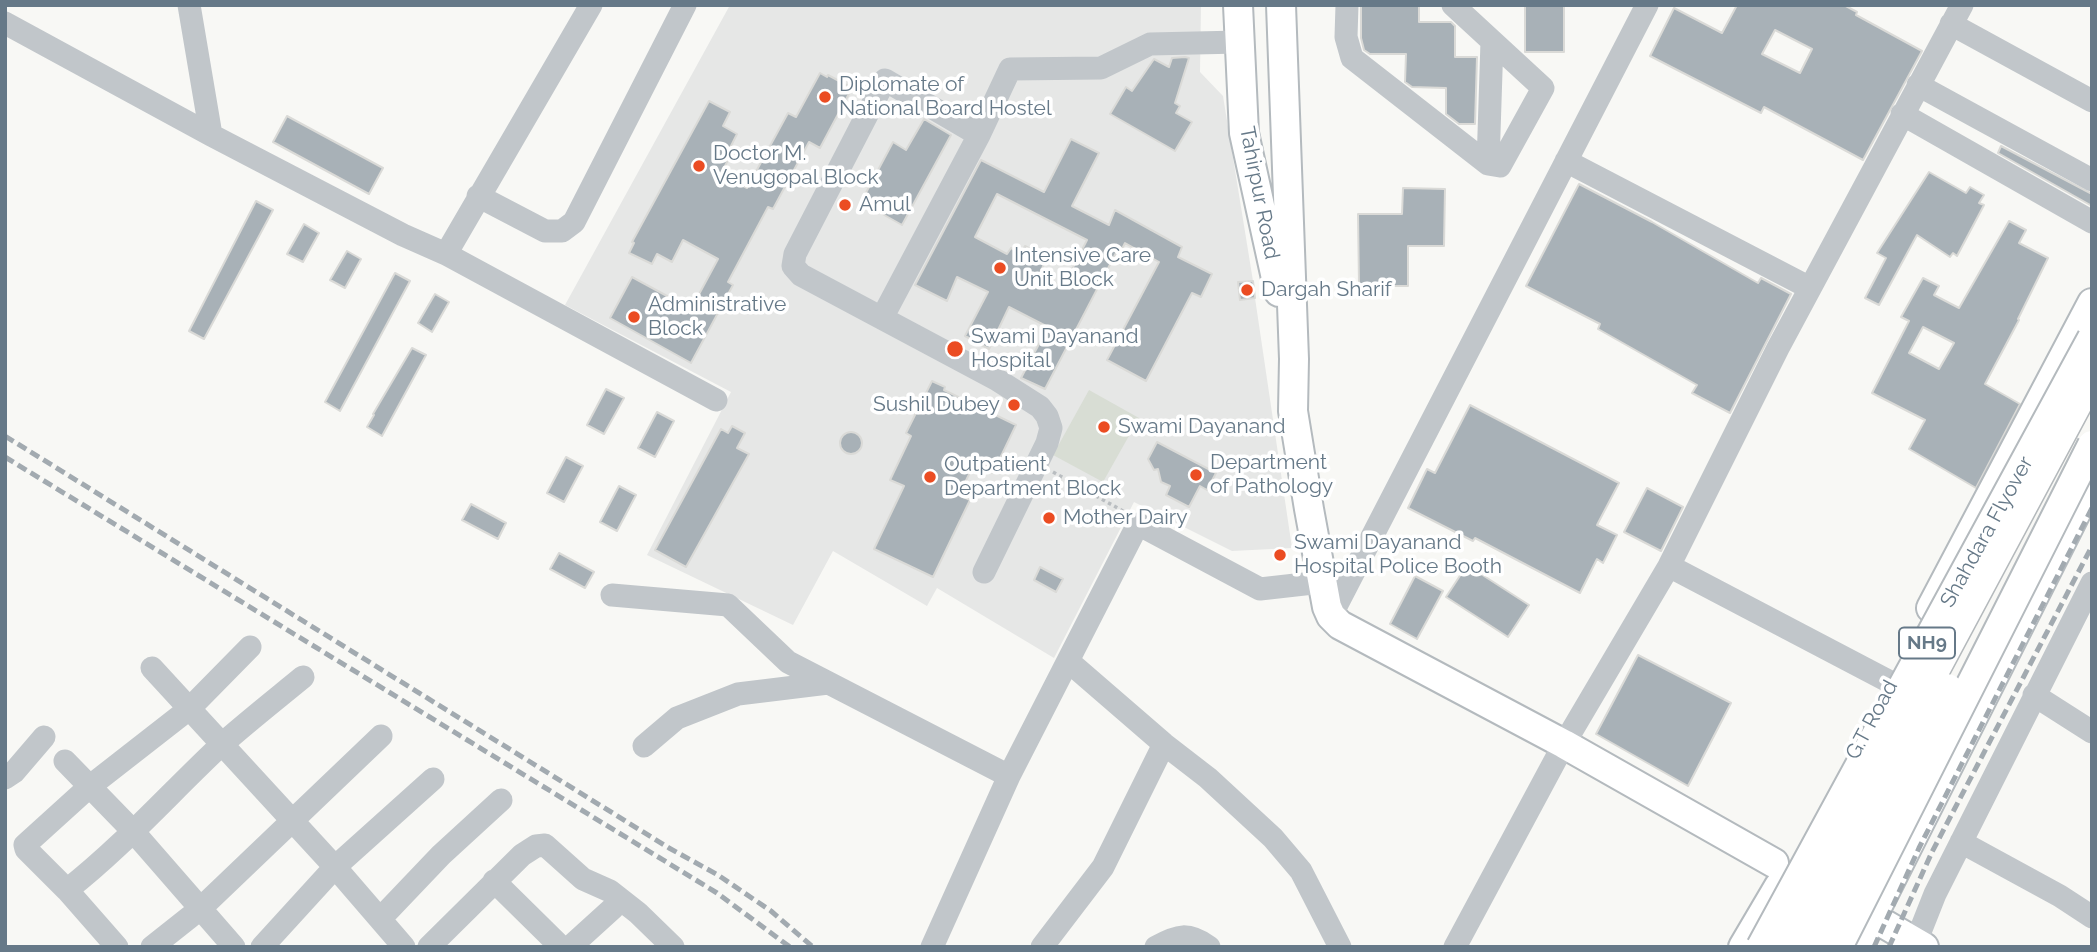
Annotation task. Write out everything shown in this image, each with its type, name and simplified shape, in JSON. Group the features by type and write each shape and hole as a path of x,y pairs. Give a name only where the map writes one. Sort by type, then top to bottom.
{"highway":[{"name":"Shahdara Flyover","path":"1785,947 2092,373"},
{"name":"Shahdara Flyover","path":"1812,947 2092,409"}],"main road":[{"name":"Tahirpur Road","path":"1238,5 1244,133 1294,359"},
{"name":"Tahirpur Road","path":"1281,5 1294,359"},
{"path":"1256,186 1288,184"},
{"name":"G.T Road","path":"1782,863 1850,763 2092,303"},
{"name":"Shahdara Flyover","path":"1761,947 2092,338"},
{"path":"1294,359 1293,411 1322,582 1331,616 1340,625 1782,863 1920,944"},
{"name":"NH9","path":"1838,947 2092,445"},
{"path":"1774,897 1782,906 1857,947 2092,481"},
{"path":"1743,947 1774,897 1782,863"}],"street":[{"path":"189,5 211,135"},
{"path":"446,254 591,5"},
{"path":"478,196 545,230 562,232 574,222 685,5"},
{"path":"1347,5 1346,37 1352,58 1488,164 1500,166 1543,88 1453,5"},
{"path":"1331,616 1647,5"},
{"path":"1455,947 1564,744 1668,566 1810,288 1957,15 2092,101"},
{"path":"5,23 211,135 403,235 446,254 716,400"},
{"path":"1488,164 1492,41"},
{"path":"882,318 979,135 1010,69 1101,68 1150,44 1240,42"},
{"path":"979,135 885,80 794,254 793,266 801,275 996,379 1040,407 1047,416 1051,428 1047,443 984,572"},
{"path":"1918,85 2092,180"},
{"path":"1902,114 2092,222"},
{"path":"1566,161 1810,288"},
{"path":"932,947 1009,776 1138,524 1259,589 1322,582"},
{"path":"1668,566 1892,683"},
{"path":"1920,944 1935,894 2034,695 2084,619 2092,583"},
{"path":"612,596 728,605 788,662 1009,776"},
{"path":"117,947 24,845 89,787 189,709 250,647"},
{"path":"1068,661 1164,744 1208,778 1273,838 1301,871 1339,947"},
{"path":"152,668 335,867 404,947"},
{"path":"67,890 102,863 132,830 222,744 303,677"},
{"path":"644,746 677,718 738,694 828,682"},
{"path":"2034,695 2092,732"},
{"path":"152,947 200,909 380,736"},
{"path":"5,778 14,772 44,737"},
{"path":"1042,947 1103,867 1164,744"},
{"path":"65,761 132,830 234,947"},
{"path":"262,947 335,867 433,779"},
{"path":"380,919 441,855 501,800"},
{"path":"1961,842 2060,896 2092,917"},
{"path":"429,947 522,855 536,846 545,845 576,874 610,891 627,904 673,947"},
{"path":"494,881 561,947"},
{"path":"570,947 613,908"},
{"path":"1156,947 1181,936 1196,938 1209,947"}],"path":[{"path":"1037,463 1127,514 1138,524"}],"shaded area":[{"name":"Swami Dayanand Hospital","path":"730,5 1201,5 1200,72 1223,96 1253,281 1239,282 1240,299 1255,298 1292,548 1232,551 1134,502 1054,658 937,588 927,606 833,551 793,625 647,555 731,392 565,305"},
{"path":"1089,390 1139,418 1103,482 1053,455"}],"building":[{"path":"1361,5 1419,5 1419,22 1451,22 1455,26 1455,57 1477,57 1475,124 1459,124 1446,114 1446,88 1412,87 1405,82 1406,54 1370,54 1364,50 1361,38"},
{"path":"1525,5 1564,5 1564,52 1525,52"},
{"path":"1737,5 1844,5 1857,12 1856,15 1922,51 1863,160 1764,107 1761,113 1650,56 1674,8 1722,33","holes":["1775,30 1812,49 1800,73 1762,54"]},
{"path":"1172,58 1189,58 1175,103 1180,106 1176,113 1192,122 1175,151 1110,114 1126,87 1132,91 1154,59 1169,67"},
{"name":"Doctor M. Venugopal Block","path":"820,73 852,88 820,148 809,142 773,209 768,207 728,282 733,285 691,363 610,318 632,277 691,309 718,259 683,240 672,262 657,254 652,264 629,253 634,243 632,242 709,101 730,112 723,126 737,134 721,174 747,188 788,113 796,117"},
{"path":"287,116 383,168 369,194 273,142"},
{"path":"924,119 951,135 902,225 861,202 893,142 906,150"},
{"name":"Intensive Care Unit Block","path":"1071,139 1099,153 1072,206 1109,225 1115,210 1182,247 1178,257 1212,274 1201,297 1192,293 1146,381 1107,360 1159,262 1125,243 1120,253 1117,251 1045,389 1021,378 1048,327 1009,307 989,349 965,336 988,292 957,277 947,301 915,285 981,160 1044,192","holes":["997,194 1087,240 1063,287 1039,275 1047,258 1025,246 1021,253 1011,248 1007,254 975,237"]},
{"path":"2001,146 2092,194 2092,206 1998,153"},
{"path":"1929,172 1966,193 1970,187 1984,195 1979,203 1984,205 1957,256 1953,253 1950,257 1917,235 1879,305 1865,298 1886,258 1877,253"},
{"path":"1579,184 1758,283 1761,278 1791,294 1730,413 1692,393 1697,385 1598,329 1600,324 1526,286"},
{"path":"1403,188 1445,189 1444,246 1408,246 1408,286 1359,286 1358,214 1402,214"},
{"path":"256,201 273,210 204,339 189,331"},
{"path":"2009,221 2026,230 2019,243 2048,258 1985,384 2020,404 1976,488 1909,449 1925,420 1872,393 1909,321 1901,317 1923,278 1939,286 1934,295 1959,308","holes":["1923,327 1954,343 1939,369 1909,353"]},
{"path":"304,224 319,233 303,262 287,254"},
{"path":"347,251 361,259 345,288 330,280"},
{"path":"395,273 410,281 340,411 325,402"},
{"name":"Dargah Sharif","path":"1253,281 1255,298 1240,300 1238,282"},
{"path":"435,294 449,302 432,332 418,323"},
{"path":"412,348 426,355 382,436 367,427"},
{"name":"Outpatient Department Block","path":"932,381 945,387 944,390 1016,425 993,473 974,464 959,495 970,500 933,577 874,549 904,486 890,480 911,436 906,433"},
{"path":"606,389 624,398 604,434 587,425"},
{"path":"1470,405 1619,483 1597,525 1617,535 1603,563 1597,559 1580,593 1475,538 1473,541 1408,508 1427,469 1435,473"},
{"path":"657,412 674,421 655,457 638,448"},
{"path":"732,426 745,433 737,448 749,454 686,567 655,550 721,429 728,433"},
{"path":"851,432 859,435 862,443 859,451 851,454 843,451 840,443 843,435"},
{"name":"Department of Pathology","path":"1157,442 1216,473 1207,490 1200,486 1189,507 1166,495 1170,486 1161,482 1158,469 1154,470 1148,459"},
{"path":"566,457 583,466 564,502 547,493"},
{"path":"619,486 636,495 617,531 600,522"},
{"path":"1647,488 1683,507 1661,551 1624,532"},
{"path":"471,504 506,523 498,539 462,520"},
{"path":"559,553 594,572 585,588 550,569"},
{"path":"1467,565 1529,605 1508,637 1446,597"},
{"path":"1040,567 1063,579 1056,592 1034,580"},
{"path":"1415,576 1443,591 1417,639 1390,624"},
{"path":"1638,655 1731,703 1688,786 1596,734"}],"railway":[{"path":"5,436 669,848 718,875 771,911 813,947"},
{"path":"5,457 717,893 790,947"},
{"path":"1874,947 1919,848 2092,508"},
{"path":"1889,947 1932,852 2092,546"}],"place":[{"name":"Diplomate of National Board Hostel","path":"825,97"},
{"name":"Doctor M. Venugopal Block","path":"699,166"},
{"name":"Amul","path":"845,205"},
{"name":"Intensive Care Unit Block","path":"1000,268"},
{"name":"Dargah Sharif","path":"1247,290"},
{"name":"Administrative Block","path":"634,317"},
{"name":"Swami Dayanand Hospital","path":"955,349"},
{"name":"Sushil Dubey","path":"1014,405"},
{"name":"Swami Dayanand","path":"1104,427"},
{"name":"Department of Pathology","path":"1196,475"},
{"name":"Outpatient Department Block","path":"930,477"},
{"name":"Mother Dairy","path":"1049,518"},
{"name":"Swami Dayanand Hospital Police Booth","path":"1280,555"}]}
